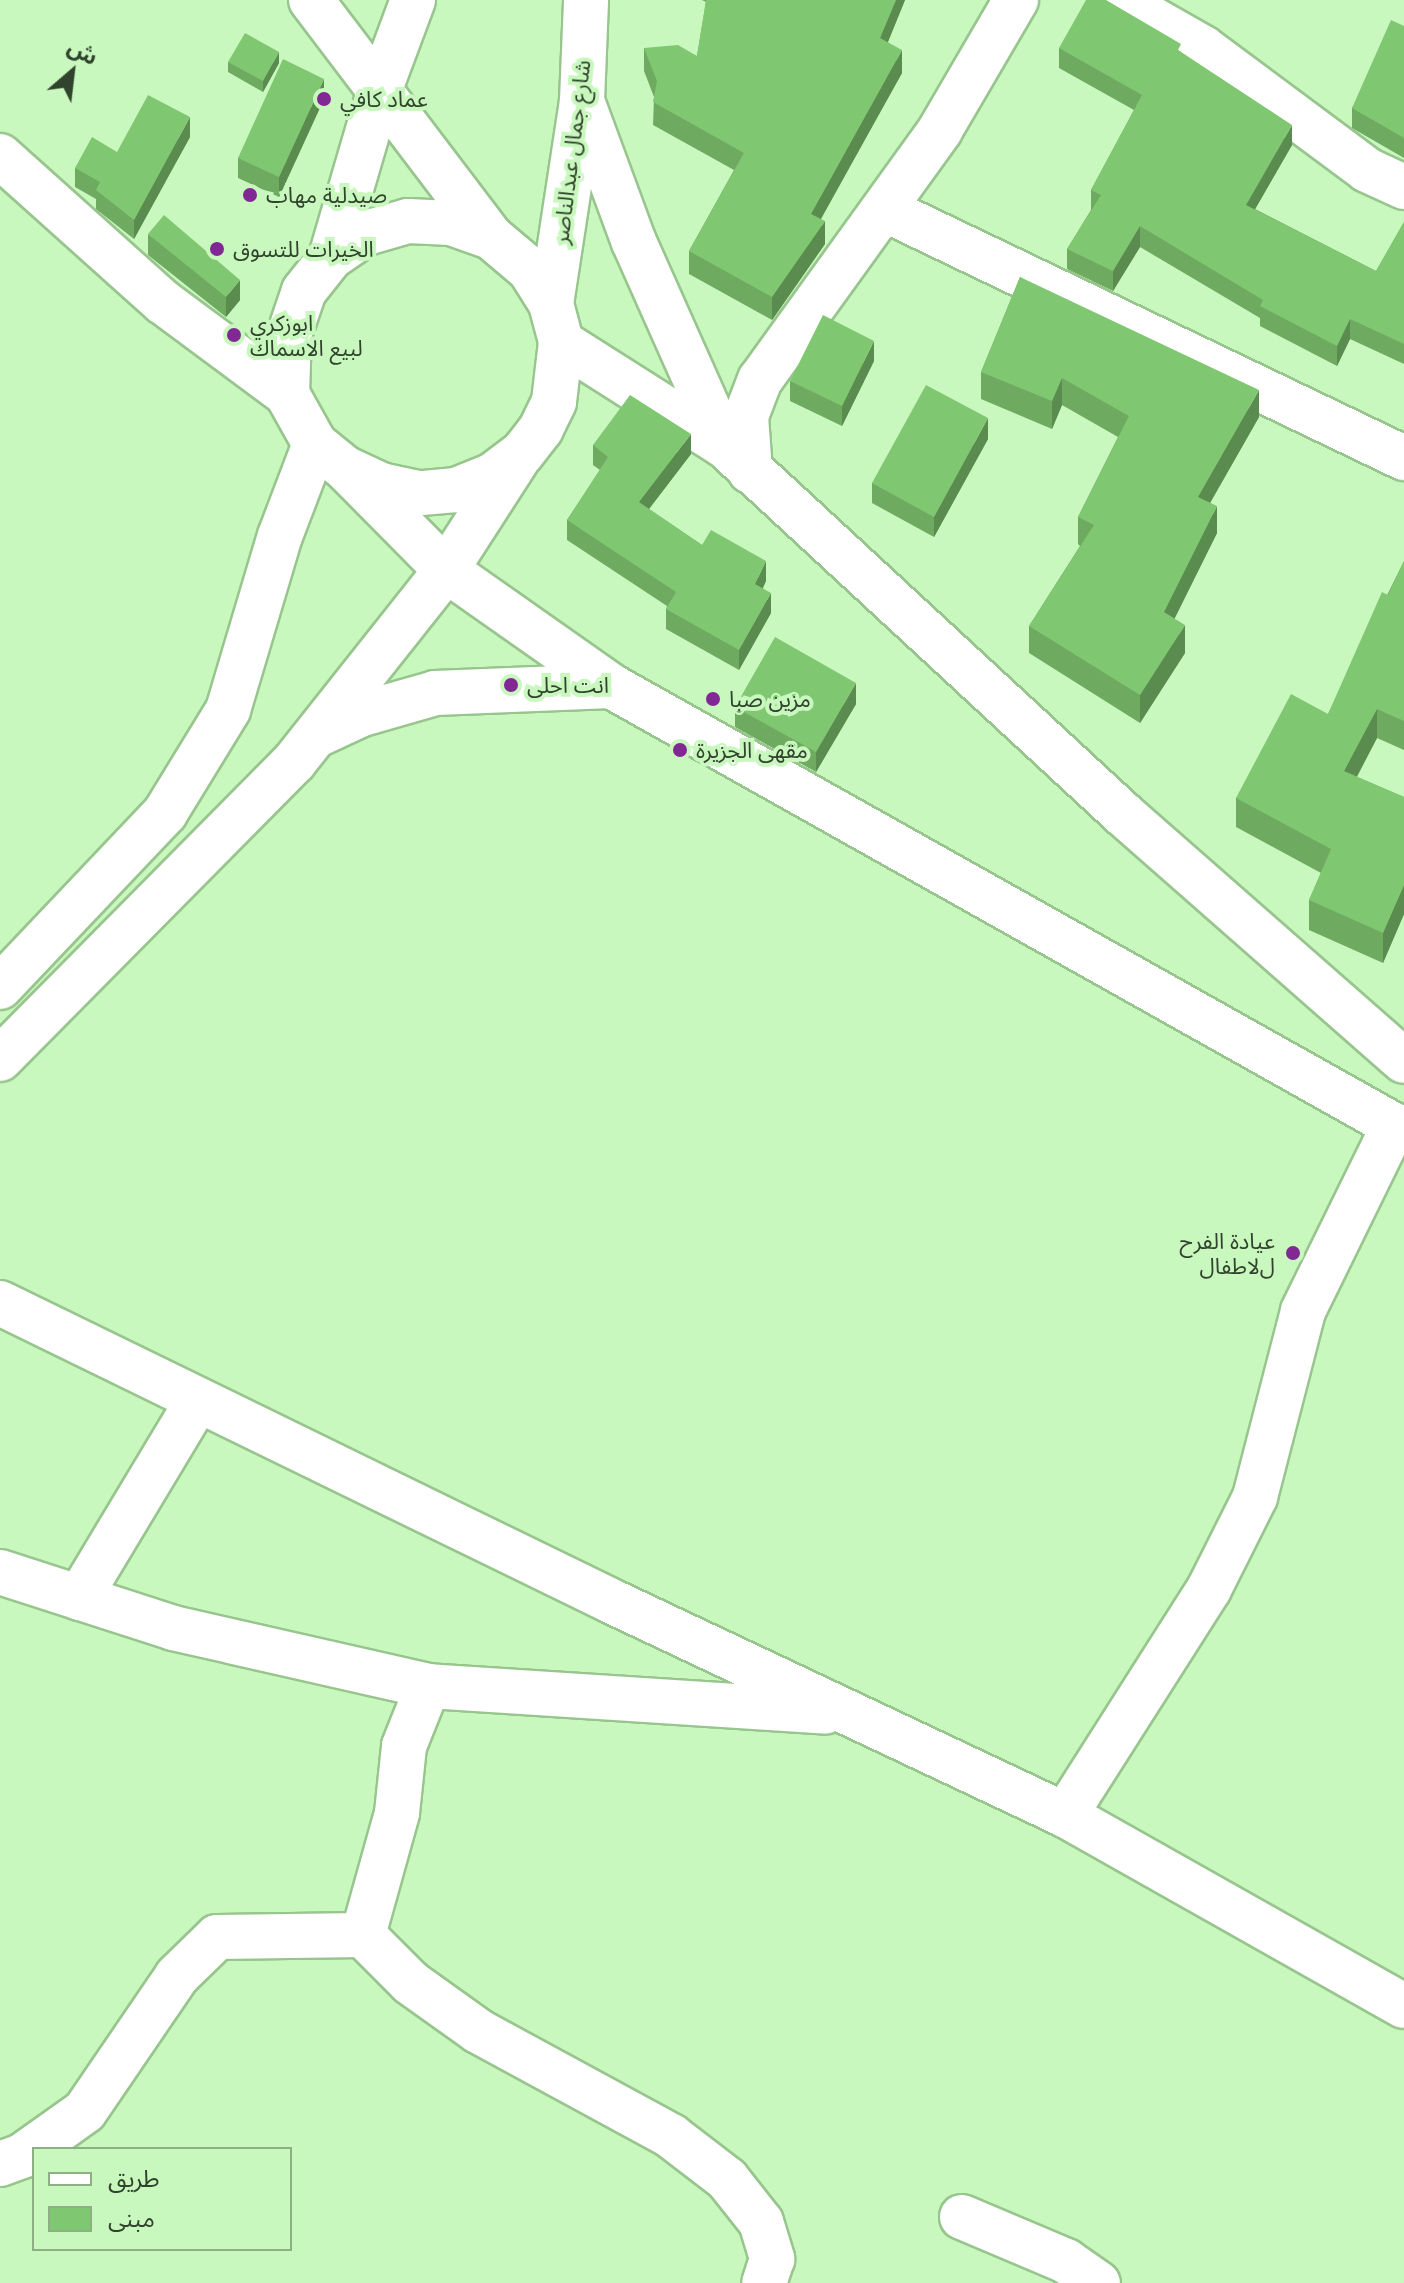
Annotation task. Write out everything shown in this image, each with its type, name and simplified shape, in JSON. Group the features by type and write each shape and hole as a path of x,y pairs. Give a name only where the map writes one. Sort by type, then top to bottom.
{"street":[{"path":"311,0 381,86 491,237 530,270 556,323 738,458 1111,804 1401,1049"},
{"path":"331,257 381,86 413,0"},
{"name":"شارع جمال عبدالناصر","path":"556,323 582,101 586,0"},
{"path":"738,458 746,416 760,380 940,130 1016,0"},
{"path":"1119,0 1203,48 1367,170 1404,187"},
{"path":"582,101 629,229 738,458"},
{"path":"0,156 163,302 287,394 330,456 446,570 611,686 1399,1128 1303,1311 1255,1497 1209,1589 1065,1815"},
{"path":"884,209 1404,458"},
{"path":"287,394 289,335 304,291 331,257 366,233 408,221 451,223 491,237"},
{"path":"0,1059 315,736 446,570 554,402 556,323"},
{"path":"330,456 381,485 418,493 444,491 491,476 522,453"},
{"path":"0,987 165,813 228,710 280,536 330,456"},
{"path":"315,736 362,714 435,693 611,686"},
{"path":"0,1303 1065,1815 1404,2006"},
{"path":"79,1598 198,1400"},
{"path":"0,1572 173,1628 428,1686 854,1714"},
{"path":"363,1935 397,1813 404,1746 428,1686"},
{"path":"35,2147 85,2111 177,1976 217,1937 363,1935 411,1983 478,2031 671,2136 727,2179 761,2222 772,2259 764,2283"},
{"path":"0,2164 32,2149"},
{"path":"962,2217 1066,2261 1098,2283"}],"building":[{"path":"706,0 896,0 880,38 902,50 811,214 825,221 772,297 689,251 744,153 653,102 657,81 644,48 678,45 697,56"},
{"path":"1086,0 1106,0 1181,44 1178,50 1292,125 1246,205 1376,271 1404,222 1404,344 1350,319 1337,346 1260,306 1263,300 1140,226 1113,271 1067,249 1101,195 1091,190 1142,95 1059,48"},
{"path":"1391,20 1404,26 1404,138 1352,108"},
{"path":"245,33 279,52 263,81 228,62"},
{"path":"283,59 324,79 279,177 238,158"},
{"path":"148,95 190,117 134,220 96,190 100,182 75,168 92,137 117,152"},
{"path":"164,215 240,280 226,297 148,234"},
{"path":"1020,277 1259,390 1198,497 1217,506 1164,612 1185,625 1140,695 1029,626 1094,525 1078,517 1129,416 1062,378 1052,401 981,372"},
{"path":"823,315 874,341 842,406 790,381"},
{"path":"926,385 988,418 934,517 872,483"},
{"path":"630,395 691,434 639,502 702,545 711,530 766,561 755,584 771,593 739,650 666,609 676,592 567,520 608,457 593,445"},
{"path":"1404,561 1404,721 1377,709 1344,771 1404,797 1404,885 1383,933 1309,900 1331,849 1236,798 1291,694 1328,714 1382,592 1388,595"},
{"path":"775,637 856,683 816,752 735,707"}],"place":[{"name":"عماد كافي","path":"324,99"},
{"name":"صيدلية مهاب","path":"250,195"},
{"name":"الخيرات للتسوق","path":"217,249"},
{"name":"ابوزكري لبيع اﻻسماك","path":"234,335"},
{"name":"انت احلى","path":"511,685"},
{"name":"مزين صبا","path":"713,699"},
{"name":"مقهى الجزيرة","path":"680,750"},
{"name":"عيادة الفرح لﻻطفال","path":"1293,1253"}]}
